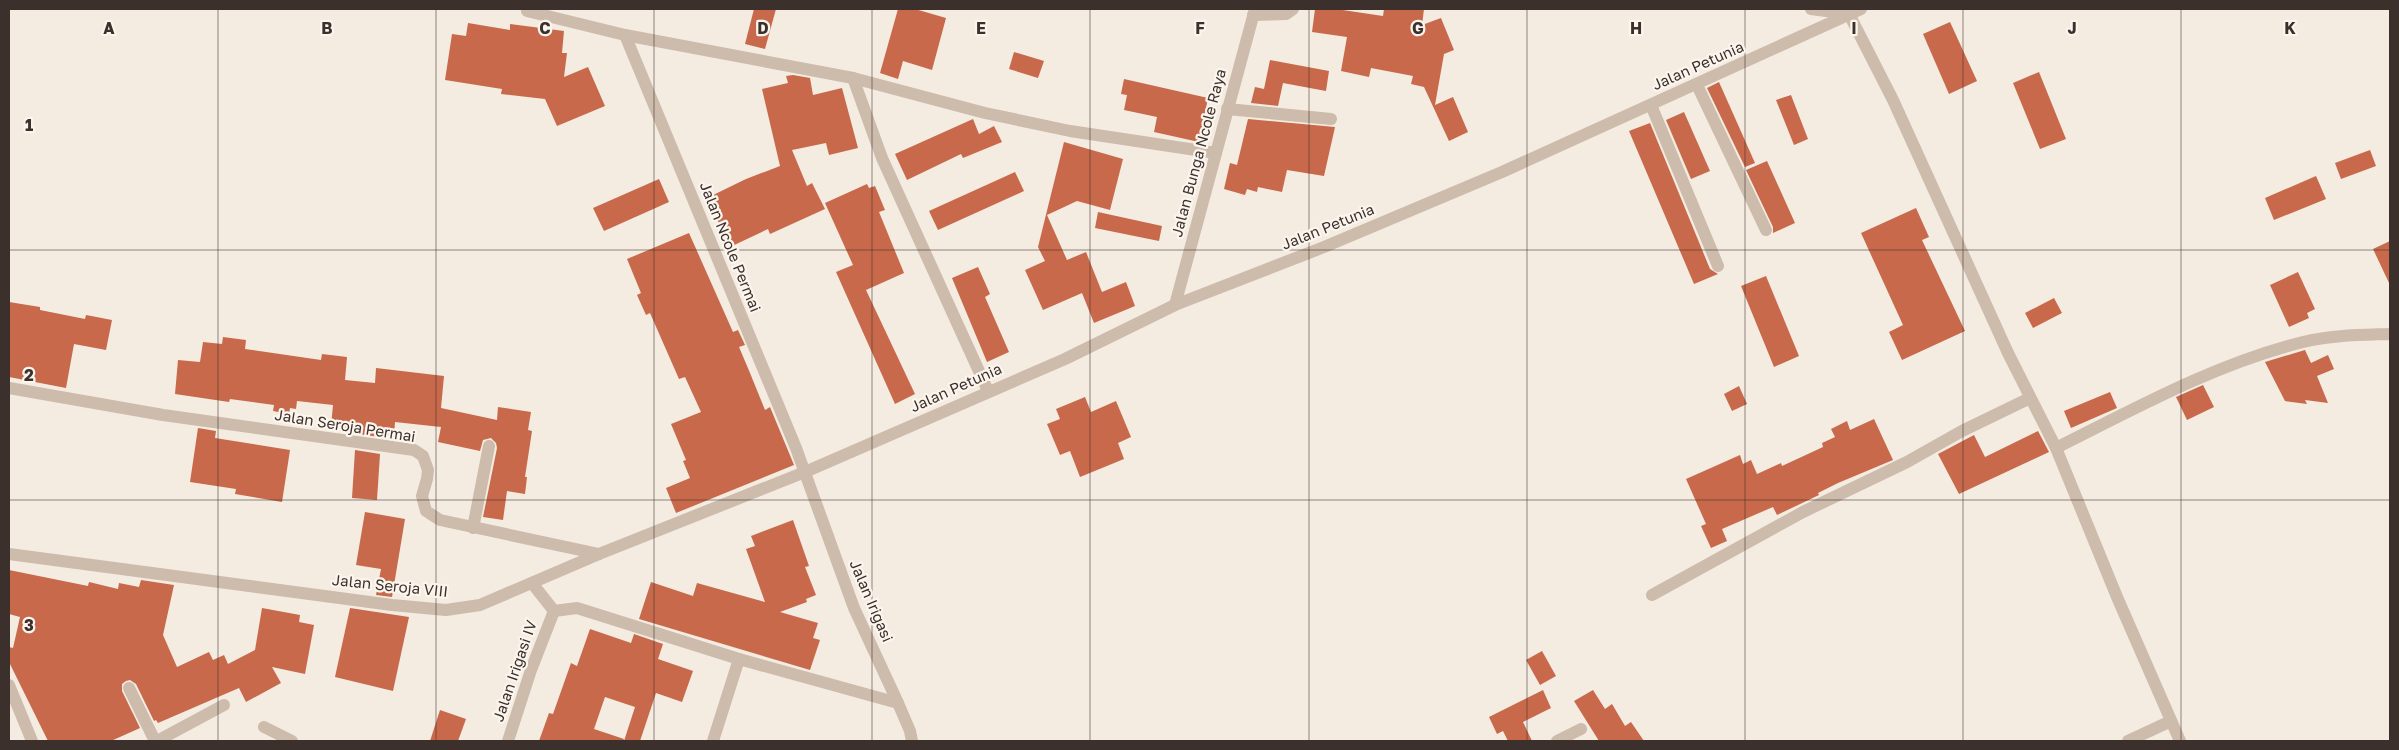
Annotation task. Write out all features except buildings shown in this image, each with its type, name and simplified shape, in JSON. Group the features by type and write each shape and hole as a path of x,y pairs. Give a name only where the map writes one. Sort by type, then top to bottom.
{"street":[{"path":"1254,12 1286,14 1293,9"},
{"path":"1811,9 1849,14 1893,100 2030,398 2056,448 2180,741"},
{"name":"Jalan Petunia","path":"805,472 1065,359 1175,305 1324,247 1476,184 1861,9"},
{"path":"527,11 625,35 853,78 985,113 1070,131 1216,153"},
{"name":"Jalan Bunga Ncole Raya","path":"1175,305 1254,12"},
{"name":"Jalan Ncole Permai","path":"625,35 805,472"},
{"path":"853,78 882,158 988,392"},
{"path":"1697,85 1766,230"},
{"path":"1651,105 1718,266"},
{"path":"1228,109 1331,119"},
{"path":"2056,448 2193,379 2304,342 2330,338 2390,334"},
{"name":"Jalan Seroja Permai","path":"9,388 163,415 414,450 423,456 428,470 428,479 422,496 426,511 440,520 599,554"},
{"path":"1652,595 1803,512 1907,462 1962,431 2030,398"},
{"path":"473,528 489,446"},
{"name":"Jalan Seroja VIII","path":"9,554 382,604 446,610 480,605 599,554 805,472"},
{"name":"Jalan Irigasi","path":"805,472 854,608 898,702 912,741"},
{"path":"532,583 554,611 577,608 739,659 898,702"},
{"name":"Jalan Irigasi IV","path":"508,741 531,670 554,611"},
{"path":"713,741 739,659"},
{"path":"9,685 32,741"},
{"path":"129,688 156,741 224,705"},
{"path":"2128,741 2171,721"},
{"path":"264,726 292,741"},
{"path":"1557,741 1581,729"}]}
